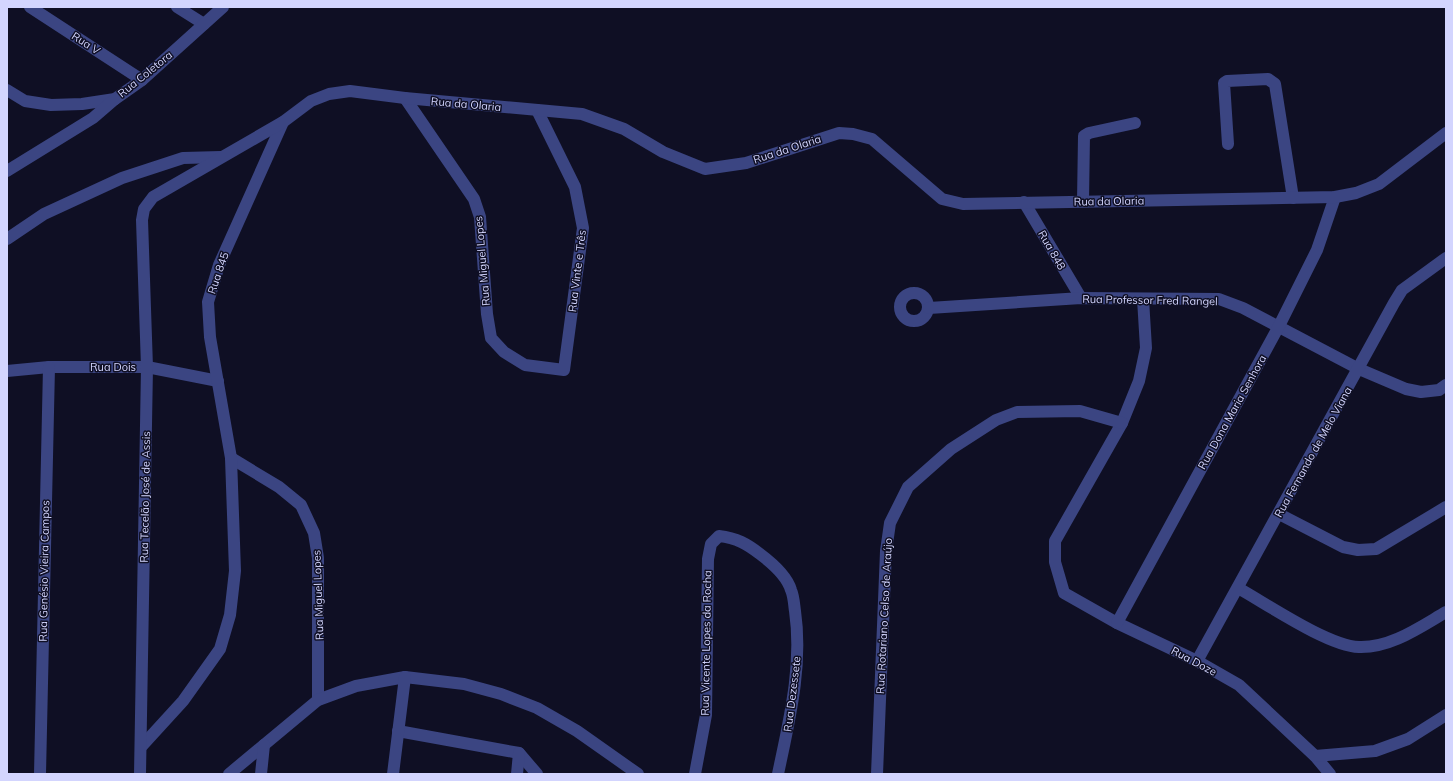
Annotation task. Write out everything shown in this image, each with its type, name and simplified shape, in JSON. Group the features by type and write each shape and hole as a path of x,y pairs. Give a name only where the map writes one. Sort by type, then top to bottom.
{"street":[{"name":"Rua V","path":"30,7 142,80"},
{"path":"177,7 204,24"},
{"name":"Rua Coletora","path":"7,90 25,101 51,105 82,104 115,99 142,80 223,7"},
{"path":"1228,144 1224,84 1227,81 1272,80 1275,84 1293,198"},
{"name":"Rua da Olaria","path":"142,220 144,209 153,197 283,122 311,101 329,94 350,92 582,114 624,129 663,152 705,169 746,163 839,132 853,134 872,139 942,199 963,204 1335,197 1356,193 1379,184 1446,133"},
{"name":"Rua Miguel Lopes","path":"405,98 474,199 480,217 487,314 491,338 504,352 525,365 564,370"},
{"path":"7,171 93,118 115,99"},
{"name":"Rua Vinte e Três","path":"538,110 575,187 583,228 564,370"},
{"name":"Rua 845","path":"141,747 183,701 220,649 228,622 235,571 231,458 210,337 208,302 218,265 283,122"},
{"path":"1083,201 1083,141 1086,134 1135,123"},
{"path":"7,239 44,214 122,178 183,158 224,156"},
{"name":"Rua Dona Maria Senhora","path":"1118,623 1279,326 1317,250 1335,197"},
{"name":"Rua 848","path":"1024,202 1081,298"},
{"name":"Rua Tecelão José de Assis","path":"140,774 146,367 142,220"},
{"name":"Rua Fernando de Melo Viana","path":"1197,661 1402,290 1446,258"},
{"name":"Rua Professor Fred Rangel","path":"929,308 1081,298 1218,299 1243,308 1359,369 1406,389 1421,392 1439,390 1446,385"},
{"name":"Rua Doze","path":"1143,299 1146,348 1139,381 1122,424 1055,541 1055,562 1064,593 1118,623 1197,661 1239,685 1315,756 1330,774"},
{"name":"Rua Dois","path":"7,370 49,367 146,367 218,381"},
{"name":"Rua Genésio Vieira Campos","path":"40,774 49,367"},
{"name":"Rua Rotariano Celso de Araújo","path":"876,774 886,551 890,523 908,487 951,449 996,420 1017,412 1080,411 1122,424"},
{"name":"Rua Miguel Lopes","path":"231,458 279,487 301,505 314,533 318,558 318,700"},
{"path":"1279,514 1342,547 1358,550 1376,549 1446,507"},
{"name":"Rua Dezessete","path":"708,559 711,544 720,536 733,537 745,542 775,565 791,590 796,623 797,661 792,708 778,774"},
{"name":"Rua Vicente Lopes da Rocha","path":"695,774 706,715 708,559"},
{"path":"1238,588 1317,633 1338,643 1359,647 1385,643 1410,634 1446,612"},
{"path":"393,774 405,677"},
{"path":"229,774 318,700 356,686 405,677 464,684 501,694 537,708 577,731 638,774"},
{"path":"1315,756 1375,751 1408,739 1446,715"},
{"path":"398,731 519,752 537,774"},
{"path":"261,774 264,745"},
{"path":"517,774 519,752"},
{"path":"243,774 246,760"}]}
